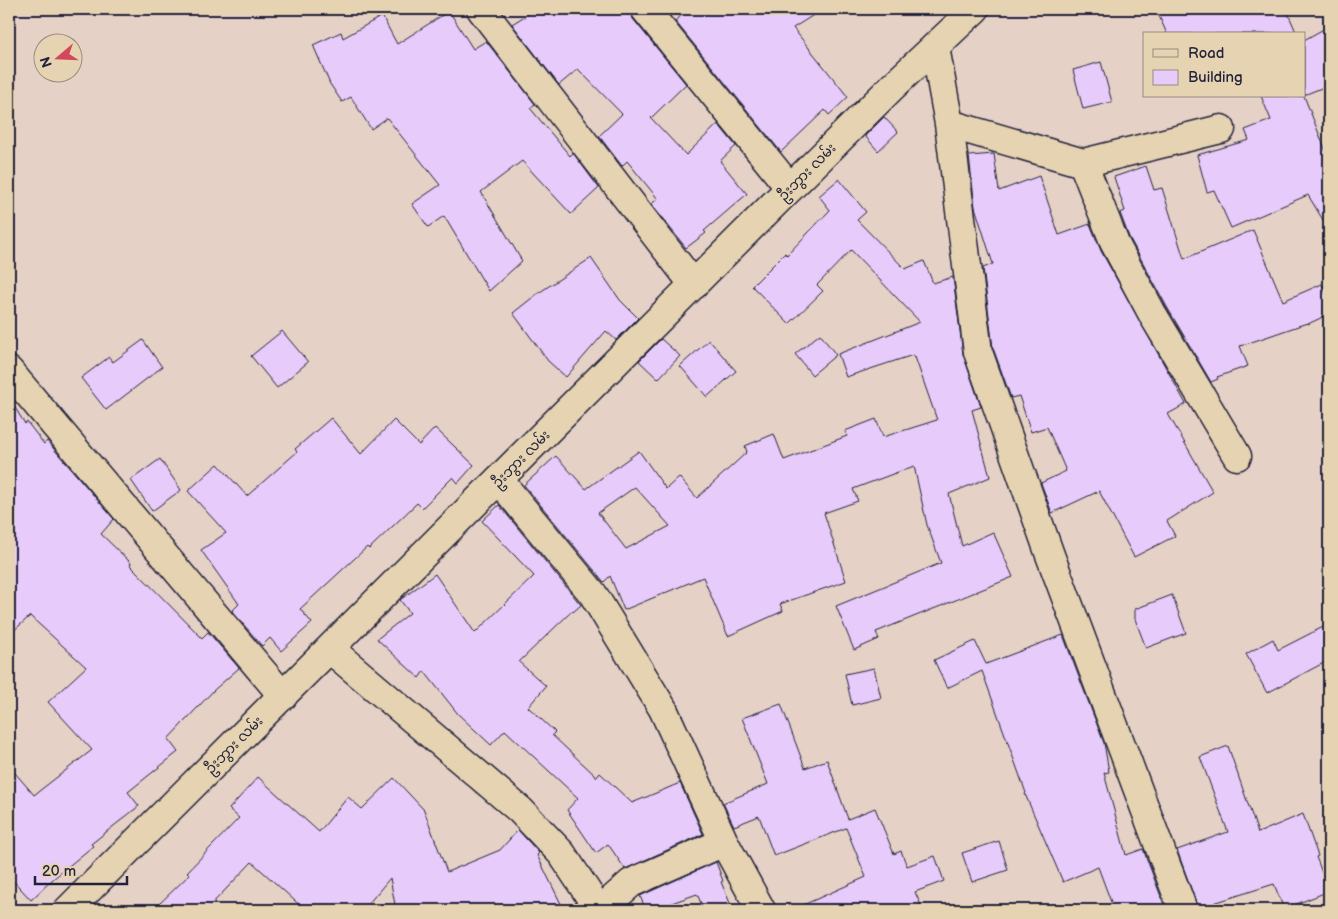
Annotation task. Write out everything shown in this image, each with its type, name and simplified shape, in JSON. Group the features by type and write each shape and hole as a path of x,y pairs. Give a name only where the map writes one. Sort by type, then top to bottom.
{"street":[{"path":"481,9 694,285"},
{"path":"645,9 790,188"},
{"name":"ဦးဘွား လမ်း","path":"68,910 790,188 975,9"},
{"path":"935,47 949,124 978,352 1050,555 1183,910"},
{"path":"949,124 1083,163 1221,129"},
{"path":"1083,163 1115,244 1152,315 1236,456"},
{"path":"9,371 283,696"},
{"path":"499,480 593,594 663,709 724,842 761,910"},
{"path":"330,649 520,810 562,854 599,910"},
{"path":"606,910 613,900 631,883 724,842"}],"building":[{"path":"536,9 630,9 633,19 686,84 651,118 686,155 718,124 736,146 720,161 747,194 704,231 706,233 686,248 651,204 658,199 627,161 622,166 599,136 622,114 578,69 559,85 512,24"},
{"path":"689,9 823,9 793,28 848,97 829,115 825,110 781,152 675,21"},
{"path":"1156,9 1286,9 1296,32 1166,32"},
{"path":"449,11 473,49 486,41 535,104 530,108 570,156 573,153 599,188 571,214 522,161 481,192 522,261 489,291 444,216 428,227 412,204 440,185 387,118 371,129 351,97 342,102 330,84 313,45 341,32 343,38 382,16 397,44"},
{"path":"1329,26 1329,85 1306,94 1306,39"},
{"path":"1101,62 1112,102 1083,109 1073,70"},
{"path":"1262,98 1305,98 1329,159 1329,230 1308,195 1231,228 1214,190 1207,192 1197,155 1249,140 1245,130 1271,120"},
{"path":"884,117 898,132 878,151 865,136"},
{"path":"994,154 999,191 1039,176 1059,235 1090,224 1101,251 1186,404 1168,414 1213,492 1167,521 1175,536 1134,557 1099,491 1052,513 1041,483 1066,471 1047,427 1031,432 1019,396 1011,398 993,348 983,268 993,264 975,207 969,156"},
{"path":"1146,166 1154,190 1162,188 1184,259 1253,230 1283,301 1322,284 1329,301 1329,314 1308,324 1240,346 1248,366 1217,377 1218,379 1211,382 1129,237 1120,213 1125,211 1114,177"},
{"path":"839,179 866,212 857,220 905,269 924,261 933,283 953,277 963,354 981,407 972,410 990,477 949,494 962,546 993,532 1013,577 876,632 879,639 854,650 836,606 941,563 927,525 914,466 853,489 858,501 824,513 846,581 780,604 783,611 728,636 703,577 624,610 610,576 604,582 524,485 556,456 586,489 639,451 666,489 679,477 697,498 747,452 745,446 774,434 784,460 847,436 845,431 876,419 883,437 937,420 913,355 846,377 838,354 920,322 851,250 817,285 823,291 789,324 752,286 785,253 787,255 830,210 819,196","holes":["635,487 670,526 626,549 598,513"]},
{"path":"591,258 620,300 638,318 616,340 606,331 566,377 548,361 513,313 537,294"},
{"path":"282,331 308,362 277,388 251,356"},
{"path":"820,334 836,355 812,375 795,354"},
{"path":"661,339 680,356 658,379 639,361"},
{"path":"143,340 162,367 106,410 81,378 109,357 113,362"},
{"path":"709,340 736,371 707,397 680,366"},
{"path":"9,398 25,424 27,422 44,444 47,441 114,519 101,534 202,638 208,632 239,668 214,690 168,739 178,752 128,792 139,806 91,844 93,846 31,900 9,876 9,766 34,795 92,750 48,702 86,667 30,616 9,635"},
{"path":"331,418 361,454 394,420 419,445 435,428 474,465 458,483 453,477 422,508 417,503 369,549 367,547 300,609 312,623 281,651 270,638 262,646 232,611 239,604 201,550 226,533 188,491 218,464 247,496 297,452 295,449"},
{"path":"160,459 181,490 152,511 131,480"},
{"path":"499,505 581,605 572,611 519,662 546,686 528,707 555,732 552,735 597,777 600,773 632,803 680,783 703,834 625,869 608,844 596,853 567,810 578,798 505,730 491,745 458,714 424,671 419,678 377,639 410,613 400,600 435,574 475,633 534,576 482,521"},
{"path":"1172,595 1186,633 1146,648 1135,619 1135,609"},
{"path":"1329,624 1329,660 1267,693 1246,654 1273,639 1278,650"},
{"path":"1063,635 1104,743 1109,772 1104,773 1126,855 1143,849 1166,910 1114,910 1098,867 1063,882 1025,794 982,671 947,688 934,660 975,641 986,664"},
{"path":"874,668 881,698 852,705 845,674"},
{"path":"781,704 805,768 827,760 848,819 875,808 894,854 901,851 907,866 935,856 944,881 915,892 923,910 792,910 866,877 846,828 774,856 759,816 734,826 723,803 768,784 742,718"},
{"path":"1228,746 1258,833 1303,814 1329,891 1284,909 1274,884 1198,908 1177,850 1228,832 1200,757"},
{"path":"258,777 319,832 348,797 362,809 394,778 424,810 447,872 500,850 518,830 539,853 537,855 564,910 396,910 390,878 363,910 305,910 252,862 206,910 153,910 190,874 187,872 239,818 229,809"},
{"path":"999,841 1008,870 972,882 962,853"},
{"path":"716,862 723,881 721,882 733,910 704,910 697,894 652,910 646,910 640,896"}]}
